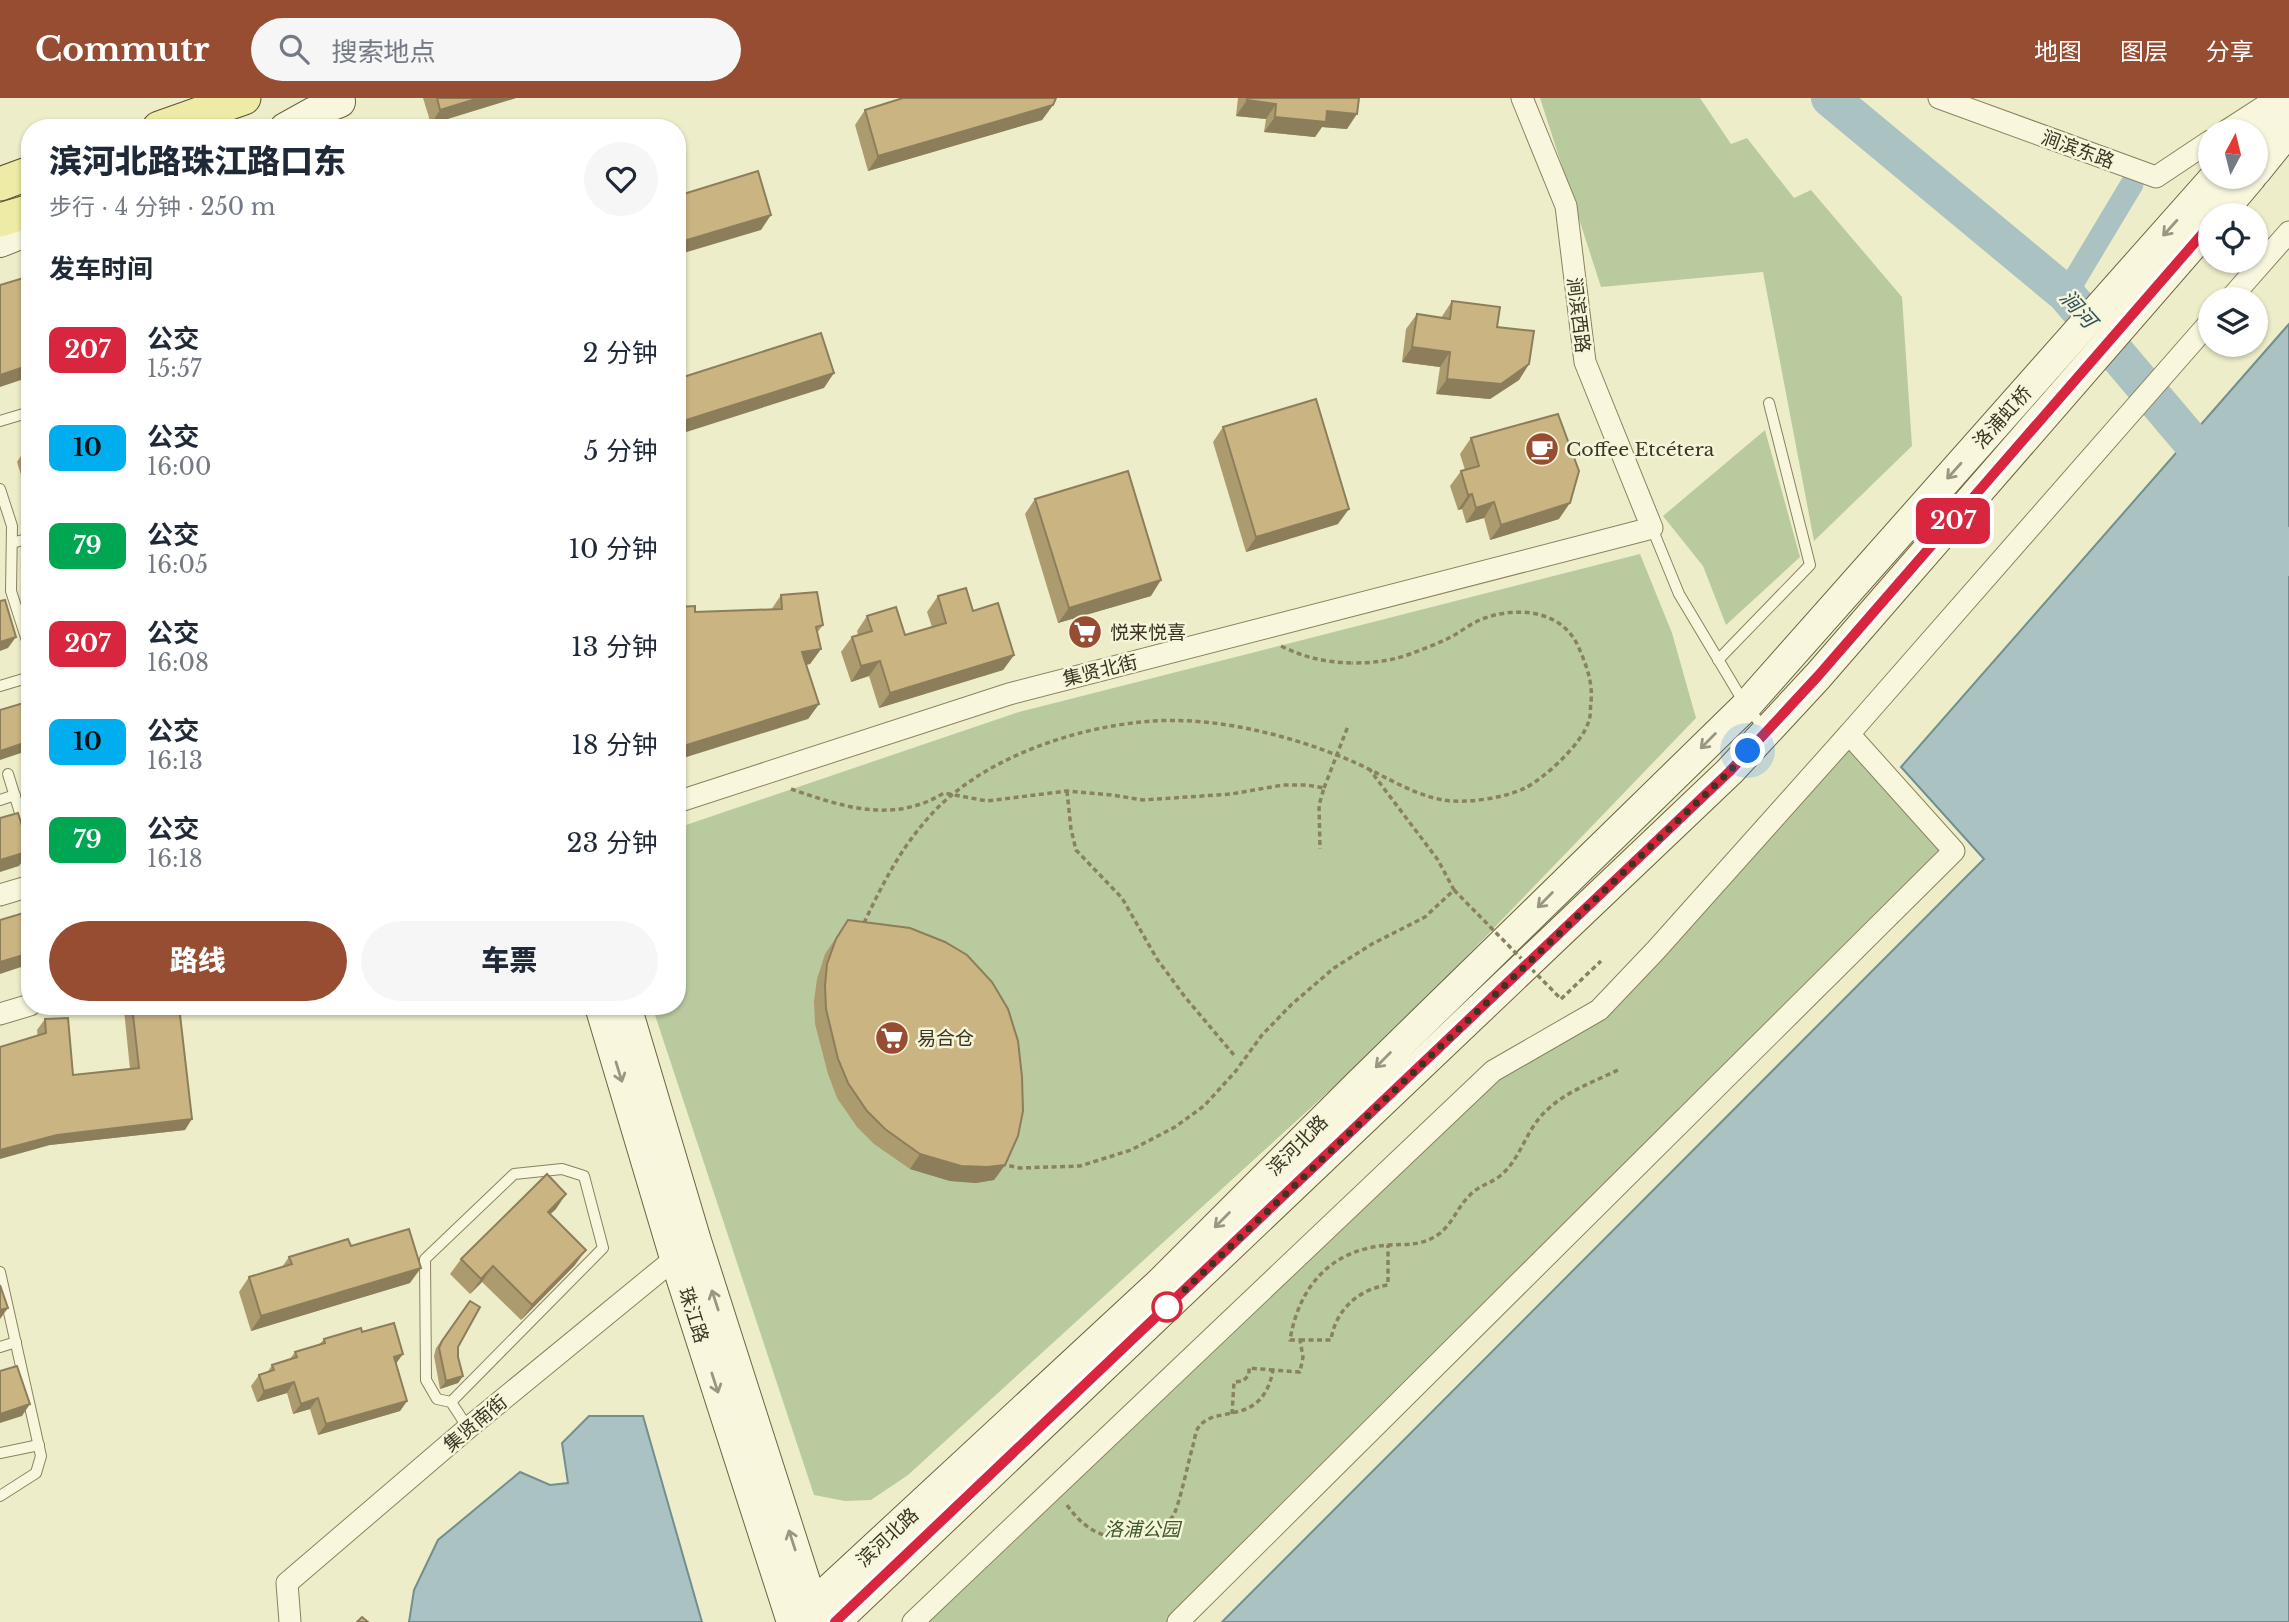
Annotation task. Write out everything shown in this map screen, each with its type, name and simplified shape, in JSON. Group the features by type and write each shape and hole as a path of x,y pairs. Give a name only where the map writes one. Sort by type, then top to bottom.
{"main road":[{"path":"170,119 243,98"},
{"path":"184,119 243,98"},
{"path":"2268,146 2285,98"},
{"path":"312,113 341,109"},
{"path":"0,168 21,162"},
{"path":"0,184 21,176"},
{"name":"洛浦虹桥","path":"1789,657 2204,189"},
{"path":"2229,203 2241,189"},
{"path":"0,220 21,214"},
{"path":"0,242 21,234"},
{"name":"洛浦虹桥","path":"1818,676 2198,239"},
{"name":"滨河北路","path":"811,1619 1160,1283 1357,1085 1714,734 1746,706 1789,657"},
{"name":"滨河北路","path":"811,1619 1729,772 1818,676"},
{"name":"珠江路","path":"603,1015 811,1619"},
{"name":"珠江路","path":"628,1015 686,1250"}],"street":[{"name":"涧滨西路","path":"1522,98 1566,206 1586,362 1652,528"},
{"name":"涧滨东路","path":"1939,98 2156,177 2198,149"},
{"path":"2244,119 2276,98"},
{"path":"2241,287 2289,232"},
{"path":"913,1622 1493,1071 1599,1010 1849,734 2198,336"},
{"name":"集贤北街","path":"686,799 1009,694 1652,528"},
{"path":"1178,1622 1954,851 1849,734"},
{"path":"0,895 21,889"},
{"path":"0,1014 21,1008"},
{"name":"集贤南街","path":"290,1622 287,1583 468,1428 686,1250"}],"lane":[{"path":"1717,660 1810,565 1769,403"},
{"path":"0,421 21,415"},
{"path":"0,489 12,526 6,580 21,622"},
{"path":"1652,528 1679,594 1746,706 1767,731"},
{"path":"12,543 21,540"},
{"path":"0,686 21,680"},
{"path":"8,774 21,815"},
{"path":"0,800 15,795"},
{"path":"451,1402 603,1248 584,1176 562,1169 514,1174 425,1259 426,1380 437,1399 451,1402 468,1428"},
{"path":"0,1272 41,1456 36,1473 0,1496"},
{"path":"0,1347 16,1342"},
{"path":"0,1453 38,1445"}],"path":[{"path":"863,925 900,852 930,816 957,790 989,769 1029,750 1086,732 1142,722 1199,722 1254,730 1336,756 1370,769 1413,792 1446,801 1485,799 1525,788 1576,745 1589,722 1592,694 1588,668 1573,636 1558,620 1536,613 1508,612 1483,618 1449,638 1407,655 1376,663 1304,658 1281,646"},
{"path":"1320,849 1319,805 1348,726"},
{"path":"1370,769 1438,860 1454,890 1561,999 1601,961"},
{"path":"791,789 857,809 894,811 927,803 943,793 987,801 1067,791 1143,800 1231,794 1283,785 1324,788"},
{"path":"1067,791 1076,850 1122,898 1157,959 1234,1055"},
{"path":"994,1163 1020,1168 1080,1166 1131,1150 1175,1126 1204,1106 1235,1072 1262,1035 1292,1004 1334,968 1372,944 1425,917 1454,890"},
{"path":"1388,1245 1388,1285 1367,1291 1341,1310 1333,1326 1331,1340 1290,1340 1293,1320 1301,1300 1319,1275 1343,1256 1388,1245 1411,1246 1440,1233 1452,1222 1467,1197 1482,1184 1499,1177 1512,1163 1533,1127 1546,1111 1579,1088 1620,1069"},
{"path":"1232,1414 1234,1382 1243,1381 1249,1375 1249,1368 1300,1371 1303,1356 1300,1340"},
{"path":"1059,1484 1067,1506 1082,1525 1100,1534 1122,1538 1159,1529 1174,1516 1198,1427 1211,1418 1248,1408 1265,1395 1273,1370"}],"green space":[{"path":"1540,98 1700,98 1731,144 1747,138 1794,198 1811,190 1902,297 1912,446 1814,541 1763,272 1601,287"},
{"path":"1765,430 1800,557 1726,625 1703,566 1663,516"},
{"path":"1640,554 1672,633 1696,718 1395,1031 908,1475 871,1500 845,1501 814,1495 655,1015 686,1015 686,825 1019,712"},
{"name":"洛浦公园","path":"1849,734 1954,851 1178,1622 913,1622 1493,1071 1599,1010"}],"water":[{"path":"2289,324 2289,1622 1222,1622 1984,859 1901,767 2260,357 2268,357 2268,348"},
{"path":"589,1416 643,1416 702,1622 409,1622 414,1590 438,1540 520,1472 550,1485 568,1483 562,1443"}],"building":[{"path":"437,98 479,98 440,110"},
{"path":"903,98 1056,98 1053,105 878,156 865,110"},
{"path":"1247,98 1359,98 1357,114 1327,111 1326,122 1275,117 1276,104"},
{"path":"758,171 771,215 686,240 686,193"},
{"path":"21,279 21,368 0,375 0,285"},
{"path":"1452,301 1500,307 1497,327 1534,331 1529,364 1501,384 1447,379 1450,352 1412,347 1417,314 1450,319"},
{"path":"821,333 834,373 686,420 686,376"},
{"path":"1316,399 1349,509 1256,537 1223,427"},
{"path":"1558,414 1579,471 1570,503 1501,525 1494,502 1476,508 1472,494 1468,495 1461,471 1479,466 1471,438"},
{"path":"1128,471 1161,580 1069,608 1035,499"},
{"path":"966,588 973,611 998,603 1014,655 890,693 880,661 861,666 852,637 872,631 867,616 896,607 905,635 946,623 938,596"},
{"path":"817,592 823,625 816,627 821,649 802,652 819,704 686,745 686,606 695,606 695,612 782,609 781,595"},
{"path":"5,600 16,637 0,642 0,601"},
{"path":"21,704 21,744 0,751 0,710"},
{"path":"18,813 21,822 21,854 0,860 0,818"},
{"path":"21,914 21,956 0,962 0,920"},
{"path":"848,920 910,928 945,942 967,955 992,982 1008,1009 1018,1041 1022,1077 1023,1111 1018,1136 1005,1165 961,1166 920,1154 885,1129 867,1111 848,1083 838,1059 826,1009 825,986 827,964 836,939"},
{"path":"133,1015 180,1015 192,1119 57,1135 0,1150 0,1047 46,1033 45,1019 68,1018 73,1075 139,1068"},
{"path":"547,1174 566,1194 548,1212 586,1250 532,1305 493,1266 481,1279 461,1259"},
{"path":"409,1229 421,1268 261,1316 249,1277 292,1264 289,1257 348,1239 351,1246"},
{"path":"0,1285 8,1308 0,1310"},
{"path":"470,1301 480,1307 458,1347 463,1376 446,1381 439,1348"},
{"path":"394,1323 403,1354 394,1357 407,1401 326,1424 318,1398 301,1404 294,1382 264,1391 259,1375 274,1370 272,1365 297,1357 295,1352 325,1343 324,1339 361,1328 362,1332"},
{"path":"17,1366 30,1404 0,1414 0,1371"}],"waterway":[{"name":"涧河","path":"1830,98 2066,294 2289,557"},
{"path":"2066,294 2132,184"}],"bus line":[{"name":"207","path":"835,1622 1729,772 1818,676 2198,239"}],"place":[{"name":"Coffee Etcétera","path":"1542,449"},
{"name":"悦来悦喜","path":"1085,632"},
{"name":"易合仓","path":"892,1038"}],"route":[{"path":"1167,1307 1748,751"}]}
